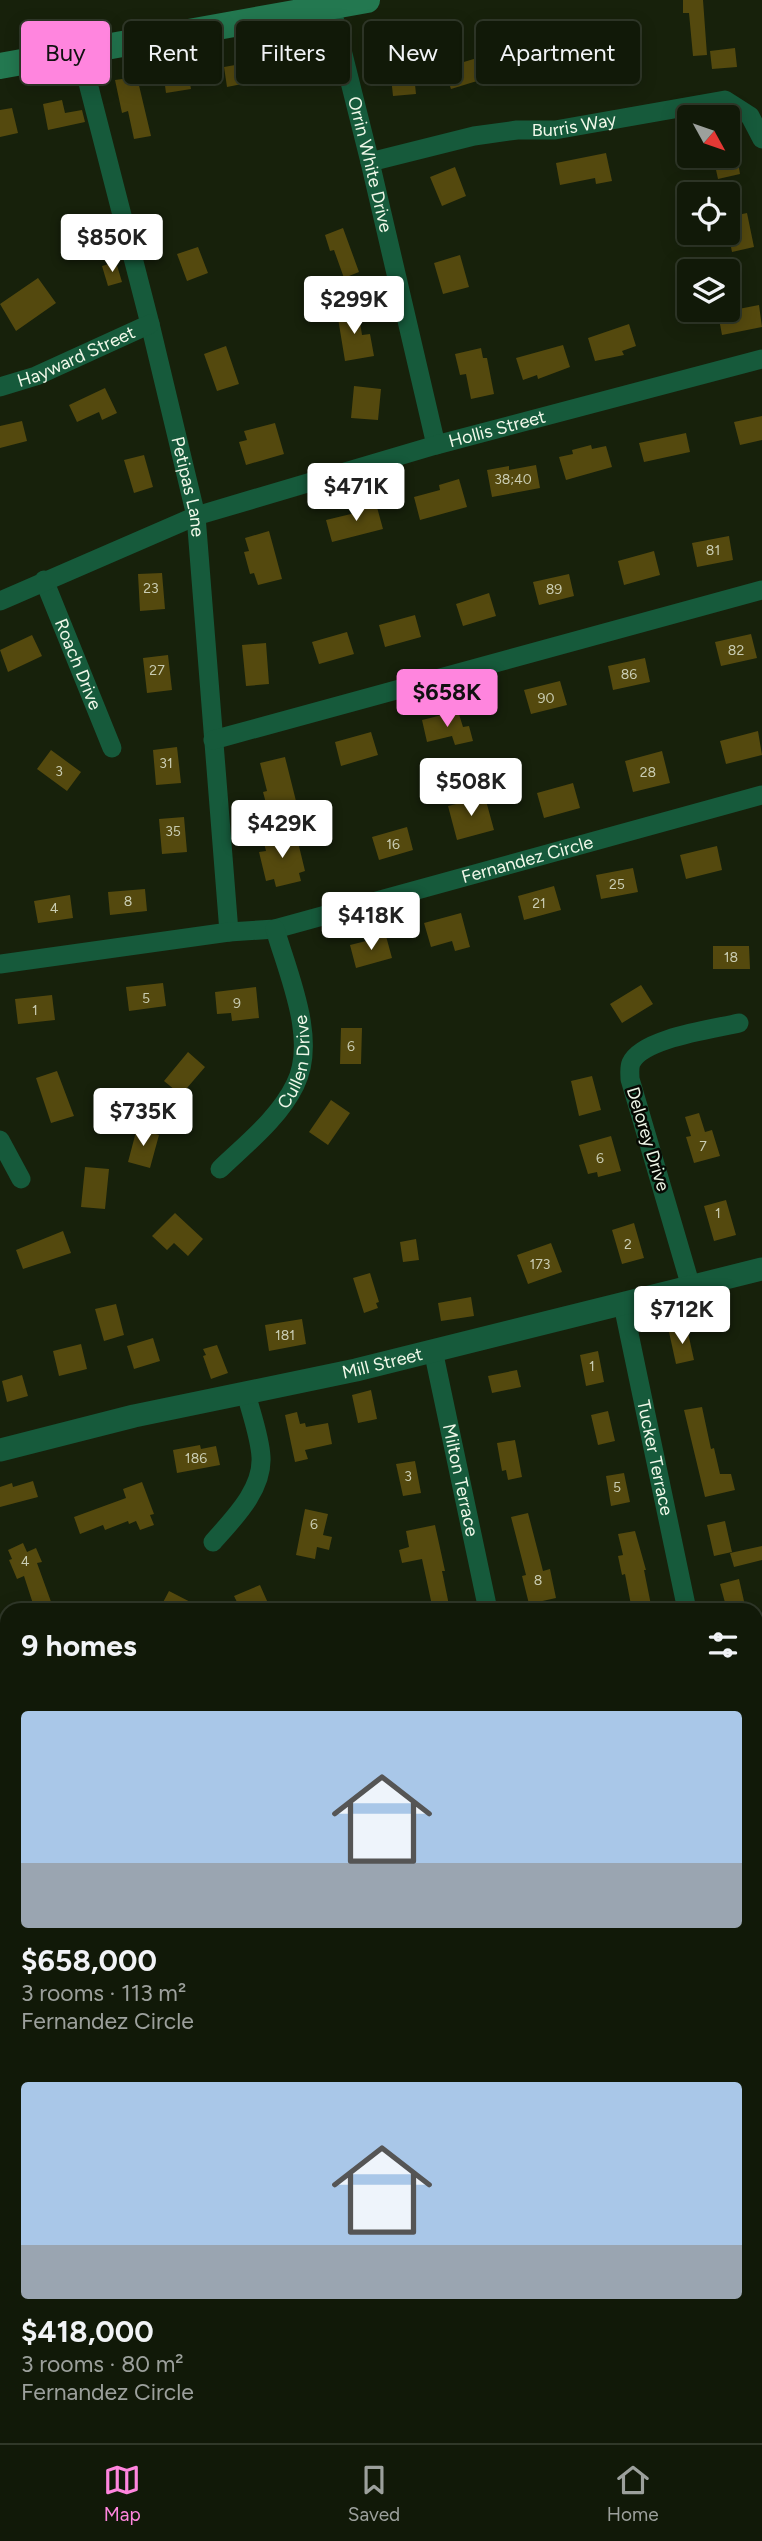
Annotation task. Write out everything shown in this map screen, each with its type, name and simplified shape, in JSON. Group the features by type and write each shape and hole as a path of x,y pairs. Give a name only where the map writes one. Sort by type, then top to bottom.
{"main road":[{"path":"110,46 367,0"},
{"path":"0,65 21,62"}],"street":[{"name":"Orrin White Drive","path":"331,6 436,445"},
{"name":"Petipas Lane","path":"87,84 150,324 196,516 229,932"},
{"name":"Burris Way","path":"370,162 474,136 517,130 555,130 725,100 750,116 762,139"},
{"name":"Hayward Street","path":"0,387 36,376 150,324"},
{"name":"Hollis Street","path":"0,601 196,516 436,445 762,359"},
{"name":"Roach Drive","path":"44,580 112,748"},
{"path":"213,740 762,590"},
{"name":"Fernandez Circle","path":"0,964 229,932 275,929 762,795"},
{"name":"Cullen Drive","path":"220,1170 283,1105 296,1084 303,1057 303,1028 275,929"},
{"name":"Delorey Drive","path":"691,1287 630,1079 630,1070 636,1055 652,1045 739,1023"},
{"path":"0,1140 21,1180"},
{"name":"Mill Street","path":"0,1450 134,1416 356,1370 762,1269"},
{"name":"Tucker Terrace","path":"623,1305 686,1603"},
{"name":"Milton Terrace","path":"433,1350 487,1603"},
{"path":"214,1542 251,1494 260,1471 261,1457 246,1393"}],"building":[{"path":"683,0 703,0 707,55 693,56 689,13 683,13"},
{"path":"735,48 737,67 712,69 710,51"},
{"path":"476,58 476,81 451,89 449,84 462,84 462,63"},
{"path":"236,65 236,84 242,84 227,87 224,67"},
{"path":"124,79 124,84 139,84 151,136 134,139 128,111 122,113 115,80"},
{"path":"165,84 190,84 191,89 166,93"},
{"path":"392,84 415,84 416,94 393,96"},
{"path":"62,100 65,113 82,110 85,122 48,130 43,104"},
{"path":"12,108 18,133 0,137 0,110"},
{"path":"606,153 612,181 596,184 595,178 560,185 556,163"},
{"path":"455,167 466,196 442,206 430,177"},
{"path":"716,168 739,168 740,174 718,179"},
{"path":"747,213 754,247 732,252 731,245 740,245 740,214"},
{"path":"343,228 359,272 344,278 334,250 330,251 325,235"},
{"path":"198,247 208,273 187,281 177,254"},
{"path":"460,255 469,287 443,294 434,263"},
{"path":"116,262 122,282 108,286 102,266"},
{"path":"38,278 56,303 16,331 0,304"},
{"path":"759,305 762,327 722,335 720,322 740,322 740,309"},
{"path":"358,309 362,335 370,334 374,356 345,361 337,312"},
{"path":"629,324 636,346 622,351 624,355 595,361 588,338"},
{"path":"563,345 570,367 538,379 537,375 523,380 516,358"},
{"path":"226,346 239,384 217,391 204,354"},
{"path":"481,348 483,358 487,358 494,394 471,399 466,374 460,375 455,354"},
{"path":"354,386 381,389 378,420 351,418"},
{"path":"105,388 117,413 102,420 99,412 77,422 69,405"},
{"path":"762,416 762,440 740,445 734,422"},
{"path":"22,421 27,441 0,448 0,426"},
{"path":"275,423 284,454 246,465 239,442 247,440 244,431"},
{"path":"686,433 690,452 644,462 639,443"},
{"path":"591,445 592,449 606,446 612,467 566,480 559,457 573,454 572,450"},
{"path":"144,455 153,487 134,493 124,460"},
{"path":"536,465 540,488 492,497 487,470 509,466 509,470"},
{"path":"459,479 467,507 420,520 414,497 440,490 439,485"},
{"path":"375,500 383,529 332,542 326,520 355,513 353,507"},
{"path":"269,531 282,579 258,585 254,573 250,574 244,552 249,551 245,538"},
{"path":"729,536 733,560 697,567 692,543"},
{"path":"654,551 660,575 624,585 618,561"},
{"path":"162,573 165,609 140,611 138,574"},
{"path":"569,574 574,596 539,605 533,582"},
{"path":"489,593 496,616 463,626 456,604"},
{"path":"415,615 421,637 385,647 379,625"},
{"path":"347,632 354,654 319,664 312,642"},
{"path":"751,634 757,658 721,666 715,642"},
{"path":"32,635 42,656 8,672 0,650"},
{"path":"266,643 269,684 246,686 242,645"},
{"path":"168,655 172,690 147,693 143,658"},
{"path":"645,658 650,682 613,690 608,666"},
{"path":"560,681 567,705 531,714 524,690"},
{"path":"458,711 463,727 469,726 473,741 455,745 452,736 427,742 422,720"},
{"path":"758,731 762,755 726,764 720,741"},
{"path":"371,732 378,755 341,766 335,742"},
{"path":"177,747 181,783 156,785 153,750"},
{"path":"51,750 81,772 67,791 37,769"},
{"path":"662,751 670,783 633,792 625,761"},
{"path":"285,757 298,809 273,816 263,792 267,791 260,763"},
{"path":"573,783 580,808 544,818 537,793"},
{"path":"485,797 494,830 457,840 448,806"},
{"path":"184,817 187,852 162,854 159,819"},
{"path":"407,827 413,850 379,860 372,837"},
{"path":"288,833 291,844 298,842 305,871 299,873 301,881 276,887 274,879 266,881 259,852 266,851 263,839"},
{"path":"717,846 722,870 686,879 680,855"},
{"path":"633,868 638,892 601,899 596,875"},
{"path":"554,886 561,910 524,920 518,896"},
{"path":"145,889 147,911 110,915 108,892"},
{"path":"70,895 73,918 38,923 34,901"},
{"path":"461,913 470,947 455,951 452,941 431,947 424,923"},
{"path":"386,936 392,958 356,968 350,945"},
{"path":"713,946 749,946 750,969 713,969"},
{"path":"163,983 166,1006 129,1011 126,987"},
{"path":"641,985 653,1004 622,1023 610,1004"},
{"path":"256,987 259,1018 232,1021 231,1013 217,1014 215,992"},
{"path":"52,995 55,1020 18,1024 15,999"},
{"path":"341,1028 362,1028 361,1064 340,1064"},
{"path":"188,1052 205,1067 181,1095 164,1081"},
{"path":"57,1071 74,1116 51,1123 36,1078"},
{"path":"592,1076 601,1110 579,1116 571,1081"},
{"path":"331,1100 350,1113 328,1145 309,1132"},
{"path":"699,1113 705,1132 712,1130 720,1156 694,1163 686,1137 691,1136 685,1117"},
{"path":"137,1128 159,1135 150,1168 128,1162"},
{"path":"611,1136 621,1171 598,1177 597,1172 588,1174 579,1145"},
{"path":"85,1167 109,1169 105,1209 81,1207"},
{"path":"726,1200 736,1235 714,1241 704,1206"},
{"path":"175,1213 203,1239 188,1256 174,1243 167,1250 152,1236"},
{"path":"634,1223 644,1258 622,1264 612,1230"},
{"path":"63,1231 71,1253 23,1269 16,1250"},
{"path":"416,1239 419,1260 403,1262 400,1242"},
{"path":"551,1243 562,1272 528,1284 517,1255"},
{"path":"370,1273 379,1302 376,1303 378,1308 364,1313 353,1278"},
{"path":"471,1297 474,1316 441,1321 438,1303"},
{"path":"116,1304 124,1335 104,1341 95,1309"},
{"path":"302,1319 306,1344 269,1351 265,1325"},
{"path":"687,1328 694,1360 676,1364 669,1332"},
{"path":"153,1338 160,1361 134,1369 127,1346"},
{"path":"81,1344 87,1369 59,1376 53,1351"},
{"path":"217,1345 228,1373 211,1379 203,1349"},
{"path":"598,1351 604,1382 586,1386 580,1355"},
{"path":"517,1370 521,1387 492,1393 488,1376"},
{"path":"22,1375 28,1396 7,1402 2,1381"},
{"path":"371,1390 377,1419 358,1423 352,1395"},
{"path":"702,1407 711,1449 714,1448 720,1474 731,1474 735,1490 705,1497 684,1410"},
{"path":"608,1411 615,1441 598,1445 591,1415"},
{"path":"297,1412 300,1424 305,1423 306,1427 328,1423 332,1444 305,1450 308,1459 295,1462 285,1415"},
{"path":"515,1440 522,1477 508,1480 506,1470 502,1471 497,1443"},
{"path":"200,1445 201,1449 216,1446 220,1465 177,1473 173,1450"},
{"path":"415,1461 421,1493 403,1496 396,1464"},
{"path":"624,1473 630,1502 611,1506 606,1476"},
{"path":"33,1481 38,1497 0,1507 0,1487 12,1483 13,1487"},
{"path":"142,1482 154,1514 150,1515 154,1525 140,1530 136,1521 129,1524 128,1521 105,1530 103,1525 80,1534 74,1517 126,1498 123,1489"},
{"path":"305,1509 328,1514 323,1535 332,1537 329,1550 317,1547 315,1559 296,1555"},
{"path":"528,1513 543,1571 550,1569 556,1598 529,1603 522,1576 526,1575 511,1517"},
{"path":"725,1521 732,1552 714,1556 707,1525"},
{"path":"435,1525 449,1603 431,1603 422,1559 402,1563 399,1550 409,1547 406,1531"},
{"path":"635,1531 646,1570 651,1603 631,1603 618,1556 623,1555 618,1534"},
{"path":"23,1543 27,1552 36,1548 42,1562 37,1563 51,1603 33,1603 24,1576 17,1579 8,1550"},
{"path":"762,1546 762,1560 734,1567 730,1553"},
{"path":"739,1579 744,1603 725,1603 720,1584"},
{"path":"260,1585 268,1603 238,1603 234,1596"},
{"path":"169,1591 192,1603 163,1603"}]}
